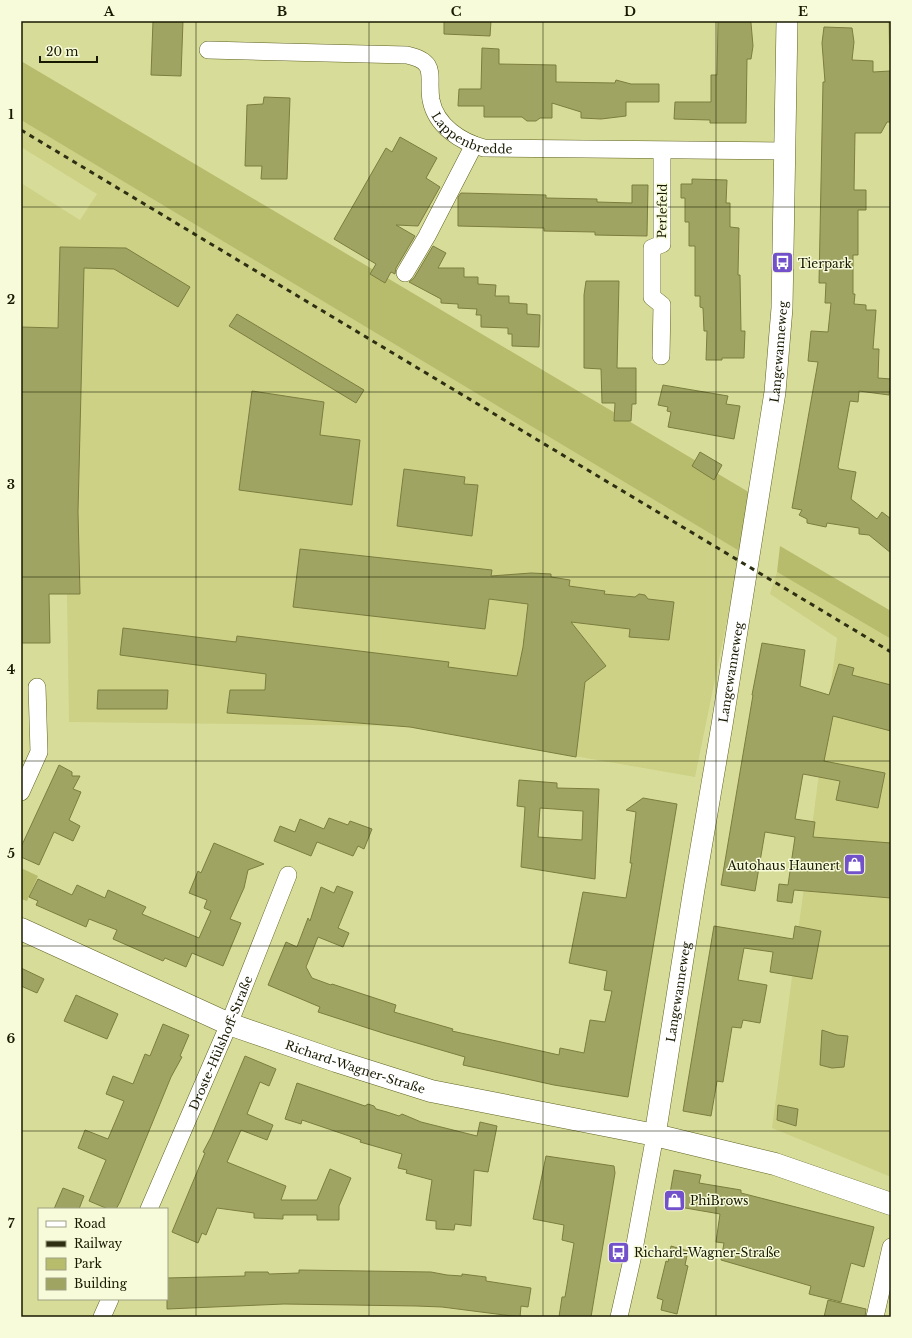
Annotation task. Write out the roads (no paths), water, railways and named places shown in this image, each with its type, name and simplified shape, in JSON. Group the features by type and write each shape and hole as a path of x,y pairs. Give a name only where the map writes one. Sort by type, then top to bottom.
{"main road":[{"name":"Richard-Wagner-Straße","path":"21,929 229,1024 336,1061 431,1091 655,1135 775,1164 891,1204"}],"street":[{"name":"Langewanneweg","path":"619,1317 633,1255 655,1135 692,896 722,725 775,392 782,308 788,21"},
{"name":"Lappenbredde","path":"208,50 407,55 417,57 426,62 431,70 431,100 435,112 451,133 474,145 484,148 662,151 785,151"},
{"path":"405,273 427,236 474,145"},
{"name":"Perlefeld","path":"661,356 662,305 652,297 652,248 662,244 662,151"},
{"path":"21,792 39,752 37,687"},
{"name":"Droste-Hülshoff-Straße","path":"149,1208 229,1024 288,875"},
{"path":"875,1317 891,1247"},
{"path":"102,1317 110,1300"}],"railway":[{"path":"21,130 891,652"}],"place":[{"name":"Tierpark","path":"782,263"},
{"name":"Autohaus Haunert","path":"855,865"},
{"name":"PhiBrows","path":"675,1200"},
{"name":"Richard-Wagner-Straße","path":"618,1252"}]}
